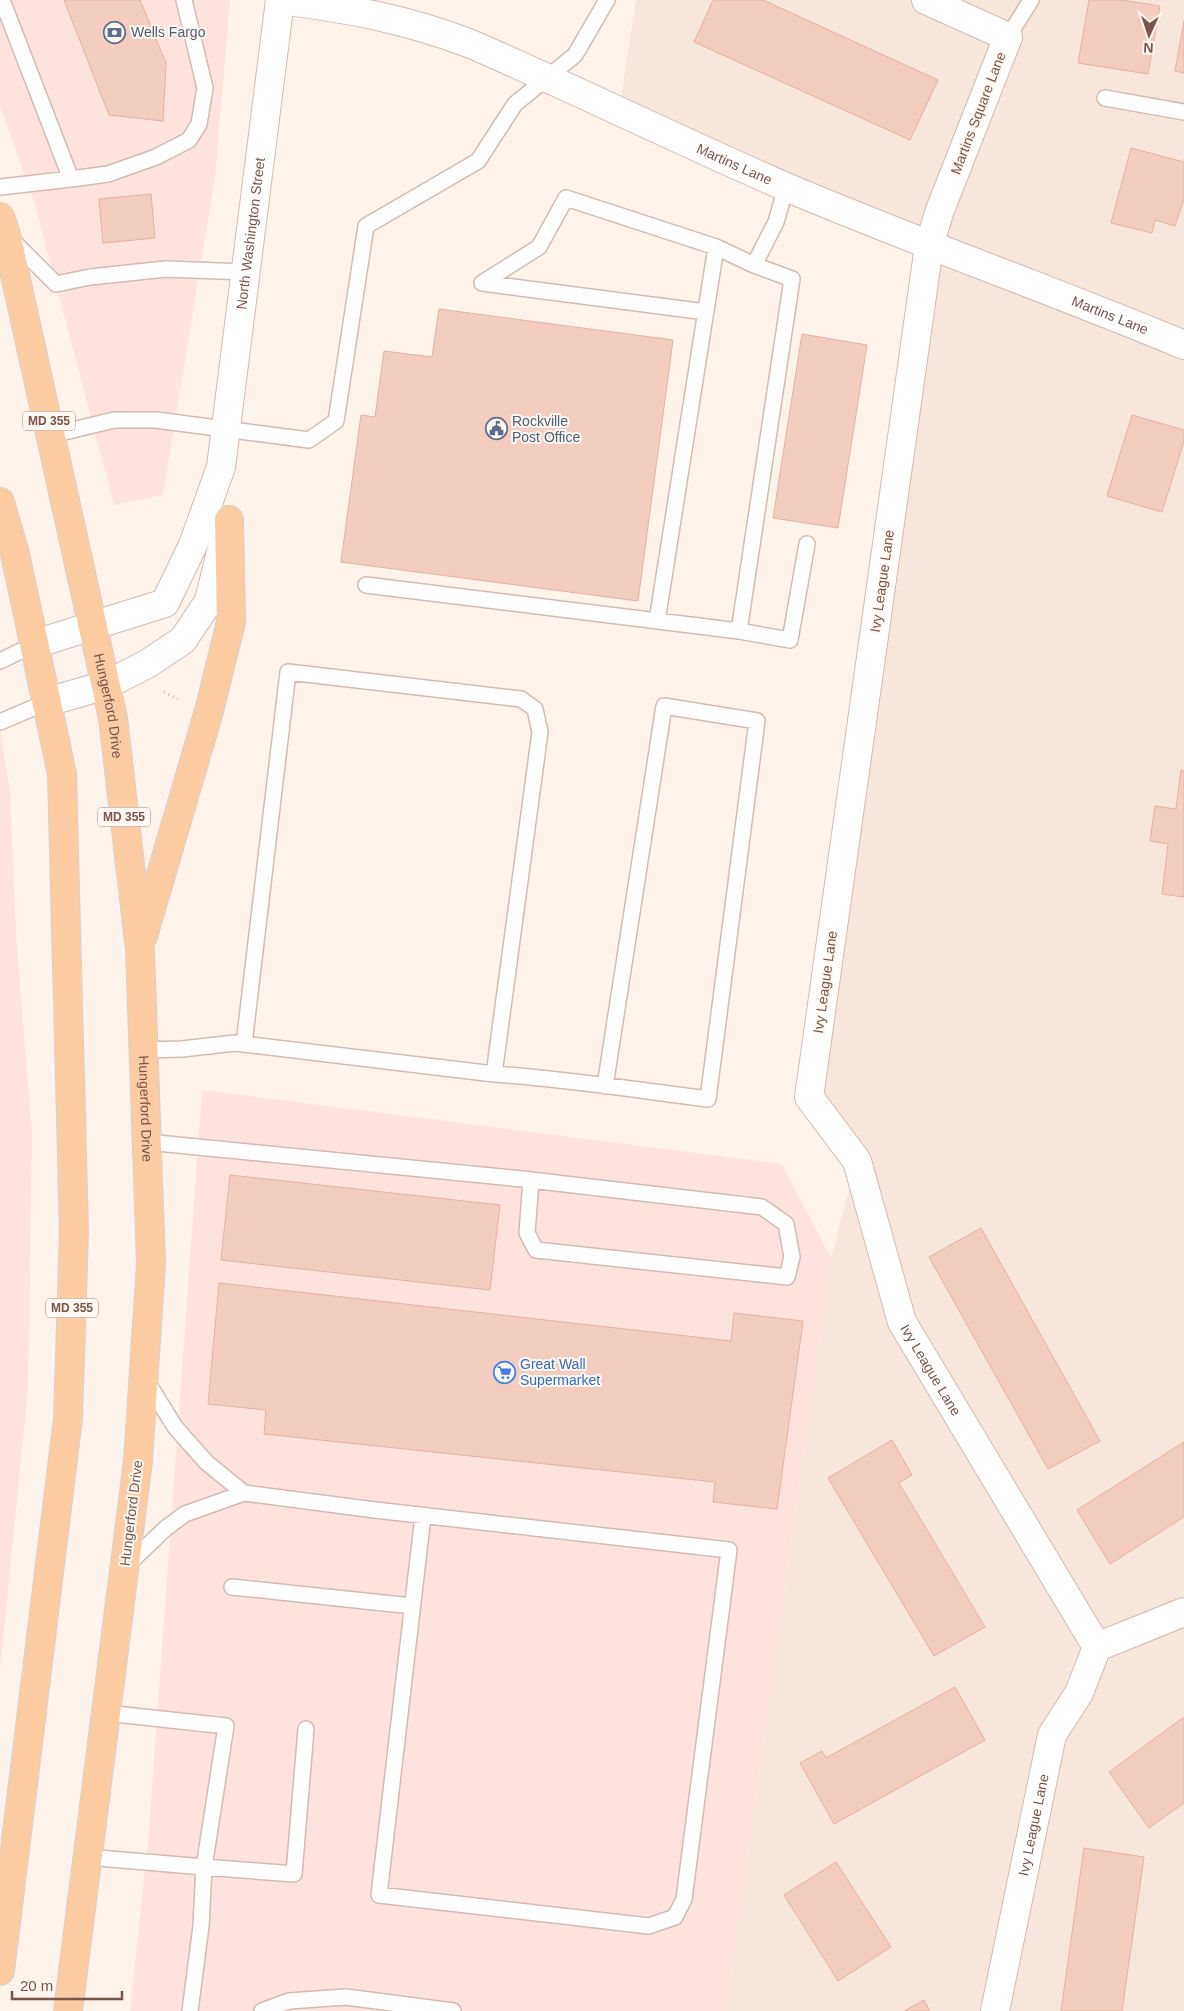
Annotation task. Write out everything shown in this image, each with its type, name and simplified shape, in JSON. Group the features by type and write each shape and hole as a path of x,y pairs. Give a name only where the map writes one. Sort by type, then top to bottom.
{"main road":[{"name":"Hungerford Drive","path":"3,225 52,435 113,718 140,950 147,1142 151,1264 138,1461 68,2011"},
{"name":"MD 355","path":"0,502 16,554 62,774 74,1232 68,1418 3,1920 0,1971"},
{"path":"140,950 209,711 231,622 229,520"}],"street":[{"name":"Martins Lane","path":"280,0 347,8 430,28 547,77 786,187 929,246 1107,313 1184,345"},
{"name":"North Washington Street","path":"35,644 93,627 166,602 193,545 221,467 280,0"},
{"name":"Martins Square Lane","path":"926,0 1008,37 940,210 929,246"},
{"name":"Ivy League Lane","path":"929,246 809,1098 856,1160 902,1322 1096,1647 1079,1693 1052,1735 994,2011"},
{"name":"North Washington Street","path":"47,702 106,685 148,664 183,640 209,600 229,520 221,467"},
{"path":"1096,1647 1184,1612"}],"lane":[{"path":"2,0 71,179"},
{"path":"0,187 108,174 156,157 189,140 199,124 205,88 184,0"},
{"path":"52,435 114,420 156,420 309,440 336,421 366,226 478,161 515,104 575,54 607,0"},
{"path":"1008,37 1031,0"},
{"path":"1105,98 1184,112"},
{"path":"754,264 776,222 786,187"},
{"path":"706,312 482,283 539,247 566,198 716,247 792,279 739,631"},
{"path":"3,225 56,284 166,269 246,272"},
{"path":"657,621 716,247"},
{"path":"366,585 739,631 790,640 807,544"},
{"path":"0,661 35,644"},
{"path":"244,1044 288,672 501,697 521,700 536,709 540,732 494,1074"},
{"path":"0,722 47,702"},
{"path":"143,1050 244,1044 708,1099 756,721 664,706 605,1086"},
{"path":"147,1142 531,1180 762,1207 786,1224 792,1257 786,1277 536,1250 527,1233 531,1180"},
{"path":"144,1376 175,1427 207,1463 244,1493"},
{"path":"124,1568 166,1528 185,1514 244,1493 423,1516 729,1550 684,1899 675,1917 649,1926 379,1895 423,1516"},
{"path":"232,1587 412,1606"},
{"path":"106,1713 226,1726 204,1867 201,1926 190,2011"},
{"path":"87,1857 294,1874 306,1729"},
{"path":"262,2011 289,2001 346,1997 454,2011"}],"path":[{"path":"156,688 182,701"}],"shaded area":[{"path":"0,0 230,0 215,178 163,495 114,505 35,205 0,106"},
{"path":"636,0 1184,0 1184,2011 726,2011 831,1258 856,1161 809,1097 929,246 619,111"},
{"path":"0,730 10,791 16,934 32,1134 28,1389 0,1672"},
{"path":"202,1090 782,1164 831,1258 726,2011 130,2011 149,1831"}],"building":[{"name":"Wells Fargo","path":"64,0 140,0 166,63 163,121 109,115"},
{"path":"713,0 763,0 938,80 910,140 694,42"},
{"path":"1089,0 1122,0 1160,6 1148,74 1078,63"},
{"path":"1184,21 1184,73 1175,71"},
{"path":"1131,148 1184,162 1184,199 1175,226 1155,220 1152,233 1111,223"},
{"path":"151,194 155,238 103,243 99,199"},
{"path":"439,309 673,340 638,601 341,562 361,415 375,417 384,351 432,357"},
{"path":"802,334 867,345 838,528 773,518"},
{"path":"1132,415 1184,430 1184,441 1162,512 1107,496"},
{"path":"1181,770 1184,771 1184,897 1162,894 1168,844 1150,841 1155,806 1176,809"},
{"path":"230,1175 500,1205 490,1290 221,1260"},
{"path":"981,1228 1100,1441 1048,1469 929,1257"},
{"name":"Great Wall Supermarket","path":"219,1283 731,1341 734,1313 803,1321 777,1509 713,1502 715,1482 264,1434 266,1410 208,1404"},
{"path":"892,1440 912,1475 899,1483 985,1627 934,1656 828,1478"},
{"path":"1184,1442 1184,1517 1110,1564 1077,1510"},
{"path":"955,1687 985,1740 834,1824 800,1763 822,1751 826,1758"},
{"path":"1184,1717 1184,1803 1149,1828 1109,1772"},
{"path":"1084,1848 1144,1857 1122,2011 1061,2011"},
{"path":"836,1862 891,1947 838,1981 784,1895"},
{"path":"924,2000 930,2011 904,2011"}],"place":[{"name":"Wells Fargo","path":"115,32"},
{"name":"Rockville Post Office","path":"496,429"},
{"name":"Great Wall Supermarket","path":"504,1372"}]}
